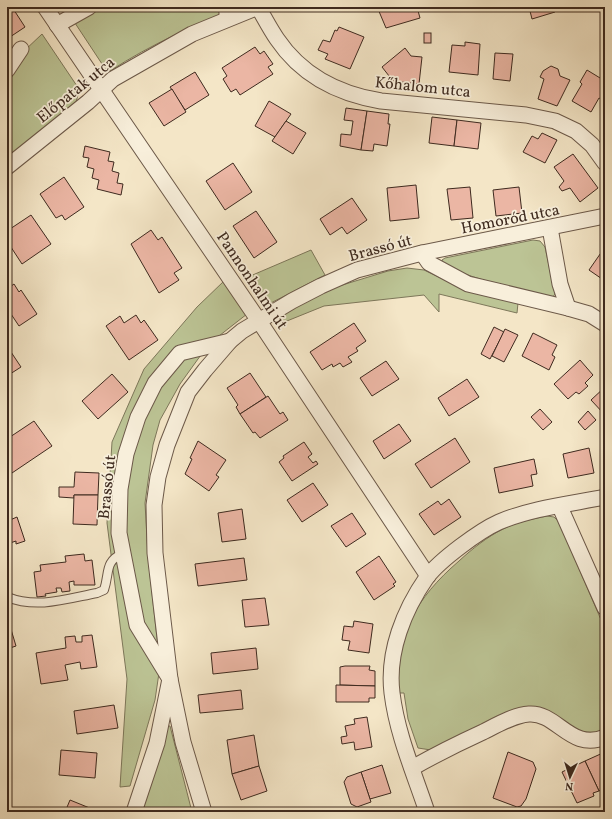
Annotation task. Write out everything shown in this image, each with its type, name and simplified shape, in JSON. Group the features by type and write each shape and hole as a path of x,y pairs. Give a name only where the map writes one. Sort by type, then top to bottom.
{"street":[{"name":"Pannonhalmi út","path":"45,7 259,321 428,576"},
{"path":"57,25 89,7"},
{"name":"Előpatak utca","path":"7,167 113,79 192,34 224,13 258,7"},
{"name":"Kőhalom utca","path":"258,7 277,40 308,72 324,84 358,97 381,101 526,115 555,120 576,131 592,145 605,163"},
{"path":"7,70 21,49"},
{"name":"Homoród utca","path":"422,254 605,216"},
{"path":"550,228 560,284 568,308"},
{"name":"Brassó út","path":"134,812 157,743 170,679 153,526 158,478 167,445 188,392 230,341 259,321 321,286 357,270 422,254 429,263 468,284 589,314 605,324"},
{"name":"Brassó út","path":"170,679 137,625 119,533 120,489 126,454 138,417 155,383 180,353 230,341"},
{"path":"427,812 395,711 392,692 392,668 401,628 410,606 428,576 450,556 476,536 499,522 526,513 605,497"},
{"path":"560,507 605,608"},
{"path":"170,679 183,742 204,812"},
{"path":"412,768 506,721 529,714 543,717 568,734 585,740 605,737"}],"lane":[{"path":"7,597 18,601 44,603 97,593 104,590 109,564 114,557 123,553"}],"green space":[{"path":"96,7 242,7 174,35 110,71 106,70 73,20"},
{"path":"42,34 77,86 78,95 76,102 7,158 7,87 23,52"},
{"path":"533,240 540,241 545,247 555,294 552,298 524,293 449,269 443,265 442,260 445,258"},
{"path":"311,250 325,275 265,306 248,277"},
{"path":"407,268 424,270 449,282 518,303 517,313 439,294 439,312 424,295 324,306 277,325 273,318 326,290 388,271"},
{"path":"224,281 247,314 210,343 180,384 160,420 153,445 145,503 148,556 160,666 155,700 130,786 120,787 127,679 107,523 112,442 144,369 197,307"},
{"path":"547,516 554,517 559,522 605,629 605,731 580,731 546,712 431,750 418,748 408,719 404,693 398,693 400,653 411,619 431,589 444,575 480,544 497,532 508,527"},
{"path":"167,726 170,726 192,812 139,812"}],"building":[{"path":"7,7 12,7 25,27 7,39"},
{"path":"380,7 417,7 420,18 386,28 378,9"},
{"path":"529,7 553,7 555,12 532,19"},
{"path":"339,27 364,37 350,69 325,59 328,54 318,50 323,40 330,42 335,30 337,31"},
{"path":"424,33 431,33 431,43 424,43"},
{"path":"465,42 480,44 478,75 449,72 452,45 465,46"},
{"path":"255,47 260,54 264,51 273,64 268,67 273,74 240,95 236,89 231,92 223,79 227,76 222,68"},
{"path":"405,48 411,56 422,57 419,84 393,81 382,67"},
{"path":"495,53 513,54 510,81 493,79"},
{"path":"551,66 558,69 560,76 570,80 557,106 538,99 544,79 540,77 543,71"},
{"path":"587,70 605,81 605,92 601,99 599,98 591,112 572,101 582,84 580,82"},
{"path":"195,72 209,95 185,110 170,87"},
{"path":"172,89 186,112 164,126 149,103"},
{"path":"269,101 291,114 275,137 255,126"},
{"path":"346,108 367,111 361,150 340,146 341,134 351,135 353,121 344,120"},
{"path":"367,111 389,114 388,124 390,124 387,146 374,144 373,151 361,150"},
{"path":"432,117 457,120 454,146 429,143"},
{"path":"457,120 481,123 478,149 454,146"},
{"path":"286,121 306,133 293,154 272,141"},
{"path":"542,133 557,140 545,163 523,152 532,136 538,139"},
{"path":"85,146 110,152 108,161 114,162 112,171 119,173 117,183 123,184 121,195 97,189 99,180 92,178 94,169 87,167 89,158 83,157"},
{"path":"573,154 598,188 580,202 570,188 562,191 559,187 564,181 554,167"},
{"path":"233,163 252,192 225,210 206,181"},
{"path":"64,177 84,207 65,220 62,215 56,218 40,194"},
{"path":"416,185 419,218 390,221 387,188"},
{"path":"470,187 473,218 451,220 447,189"},
{"path":"519,187 522,213 496,216 493,190"},
{"path":"352,198 367,220 347,234 342,227 330,235 320,219"},
{"path":"256,211 277,242 254,258 233,226"},
{"path":"31,215 51,244 22,264 7,241 7,231"},
{"path":"151,230 158,240 162,237 182,268 174,273 179,280 159,293 131,244"},
{"path":"605,247 605,281 589,270"},
{"path":"14,284 19,292 21,290 37,314 19,326 7,308 7,289"},
{"path":"136,315 141,323 144,320 158,340 129,360 106,326 120,316 124,323"},
{"path":"354,323 366,341 356,348 358,351 348,357 352,362 343,367 340,363 333,367 332,364 322,370 310,352"},
{"path":"494,327 504,332 490,359 481,354"},
{"path":"505,329 518,335 504,362 492,356"},
{"path":"533,333 557,345 552,355 555,357 549,370 522,356"},
{"path":"7,346 21,367 7,376"},
{"path":"580,360 593,375 585,383 588,386 579,394 576,392 568,399 554,384"},
{"path":"386,361 399,379 372,396 360,378"},
{"path":"250,373 266,397 240,414 236,407 238,405 227,388"},
{"path":"112,374 128,392 98,419 82,401"},
{"path":"467,379 479,397 449,416 438,398"},
{"path":"605,387 605,415 591,400"},
{"path":"268,396 280,414 283,412 288,420 260,438 255,432 253,433 240,414"},
{"path":"540,409 552,422 543,430 531,417"},
{"path":"588,411 596,420 585,430 578,422"},
{"path":"34,421 52,446 9,475 7,472 7,439"},
{"path":"399,424 411,441 384,459 373,441"},
{"path":"455,438 470,462 431,488 415,464"},
{"path":"198,441 226,460 216,475 219,477 209,491 185,474 192,459 190,458"},
{"path":"304,442 312,454 308,457 313,463 316,461 318,464 292,481 279,462 284,458 283,456"},
{"path":"589,448 594,473 568,478 563,454"},
{"path":"534,459 537,474 531,475 533,486 499,493 494,468"},
{"path":"75,472 99,473 98,495 74,495 74,498 59,497 59,487 74,487"},
{"path":"313,483 328,505 302,522 287,500"},
{"path":"74,495 98,495 97,525 73,524"},
{"path":"449,499 461,517 434,535 419,514 438,501 441,505"},
{"path":"242,509 246,539 222,542 218,513"},
{"path":"7,513 10,520 17,517 25,541 16,544 16,541 7,544"},
{"path":"352,513 366,534 346,547 331,526"},
{"path":"84,554 85,561 92,560 95,585 74,585 74,581 69,582 70,591 62,592 61,588 56,588 57,592 45,594 46,596 37,597 34,572 41,571 40,565 66,562 65,556"},
{"path":"379,556 396,582 393,584 395,586 374,600 356,572"},
{"path":"244,558 247,580 198,586 195,564"},
{"path":"265,598 269,625 245,627 242,600"},
{"path":"7,616 16,646 7,649"},
{"path":"354,621 373,624 369,653 348,650 350,641 342,640 344,626 353,627"},
{"path":"92,635 97,667 81,669 80,662 65,665 68,680 41,684 36,653 66,648 65,637 75,636 76,642 82,642 82,636"},
{"path":"256,648 258,669 213,674 211,653"},
{"path":"370,666 369,670 375,671 375,686 340,685 340,667"},
{"path":"336,685 375,686 375,698 369,698 369,702 336,702"},
{"path":"241,690 243,709 200,713 198,695"},
{"path":"114,705 118,728 77,734 74,711"},
{"path":"367,717 372,747 355,750 354,742 342,744 341,737 347,736 345,726 355,724 354,719"},
{"path":"254,735 259,766 232,774 227,740"},
{"path":"61,750 97,753 95,778 59,775"},
{"path":"508,752 533,762 536,769 526,799 521,806 517,807 493,798"},
{"path":"605,752 605,788 599,791 585,761"},
{"path":"585,761 599,791 593,793 594,796 577,803 562,772"},
{"path":"382,765 391,793 370,799 361,772"},
{"path":"259,766 267,791 241,800 232,774"},
{"path":"361,772 371,802 357,807 351,804 344,782 347,777"},
{"path":"70,800 97,811 97,812 65,812"}]}
